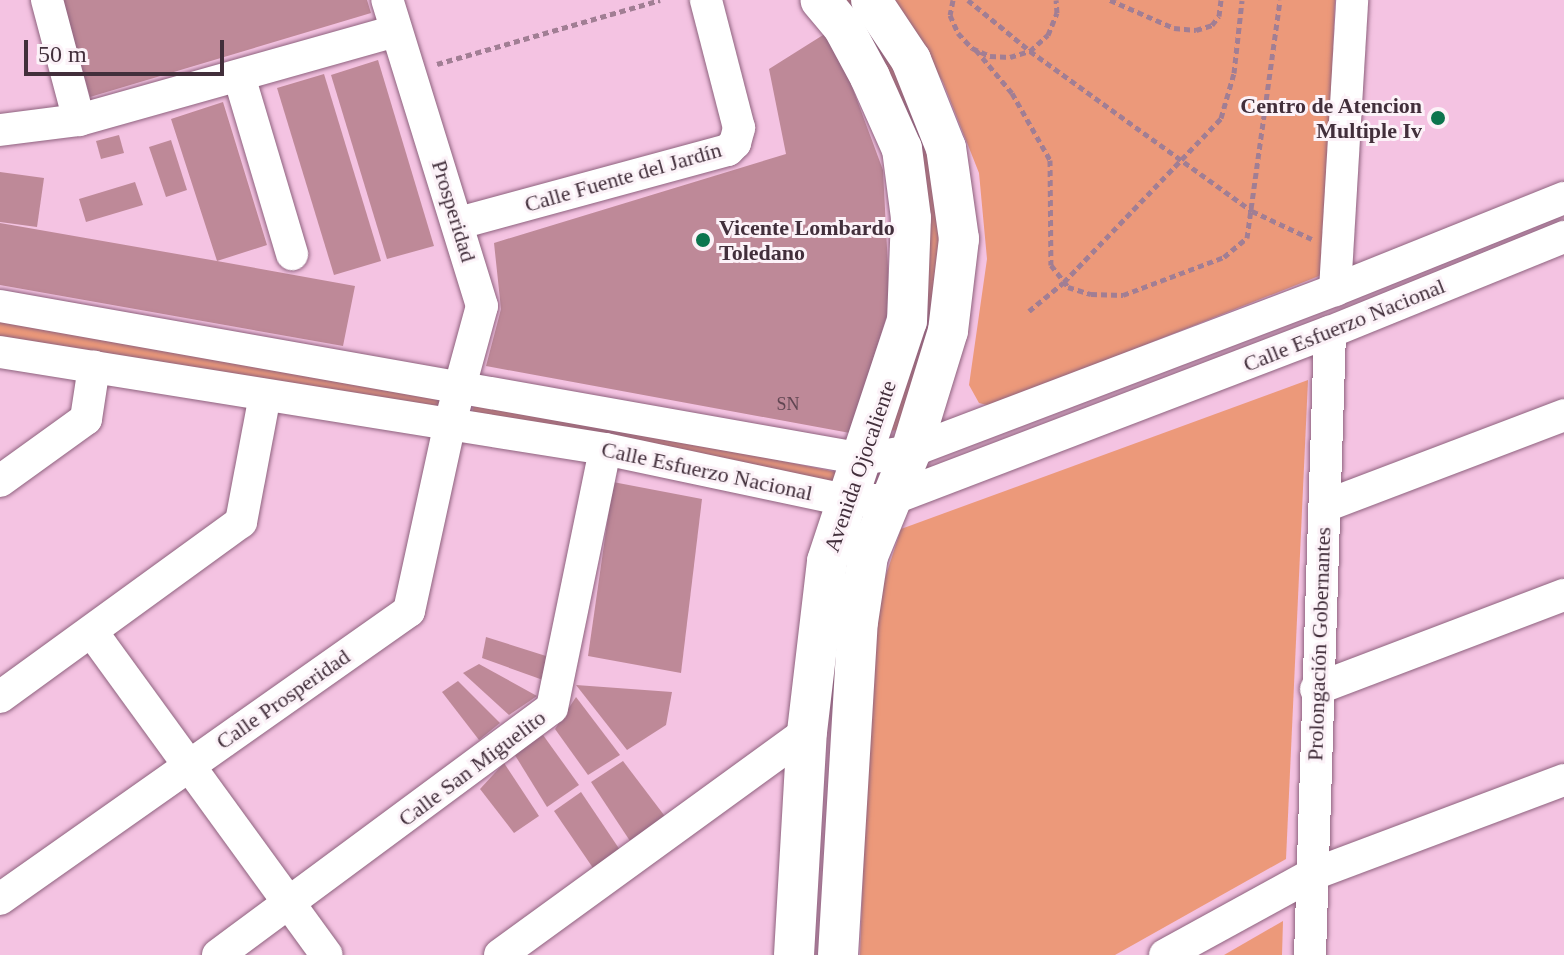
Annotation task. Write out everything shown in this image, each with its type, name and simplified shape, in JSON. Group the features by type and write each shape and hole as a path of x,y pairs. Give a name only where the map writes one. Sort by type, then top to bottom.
{"main road":[{"name":"Avenida Ojocaliente","path":"794,955 807,732 827,561 907,321 911,218 902,149 850,39 820,0"},
{"name":"Avenida Ojocaliente","path":"838,955 858,622 868,556 911,451 948,331 959,239 946,148 911,60 871,0"}],"street":[{"path":"47,0 79,120"},
{"name":"Prosperidad","path":"387,0 459,223 482,306 450,423"},
{"name":"Calle Fuente del Jardín","path":"459,223 728,150 735,143 739,128 706,0"},
{"path":"1335,290 1352,0"},
{"path":"0,130 79,120 396,31"},
{"path":"239,76 292,254"},
{"name":"Calle Esfuerzo Nacional","path":"0,306 862,459 911,451 1335,290 1564,198"},
{"name":"Calle Esfuerzo Nacional","path":"0,352 605,449 845,500 889,500 1330,332 1564,237"},
{"name":"Prolongación Gobernantes","path":"1310,955 1316,689 1330,332"},
{"path":"0,481 86,419 94,367"},
{"path":"0,697 241,522 265,395"},
{"path":"1325,506 1564,415"},
{"name":"Calle Prosperidad","path":"0,899 409,611 450,423"},
{"name":"Calle San Miguelito","path":"218,955 552,708 605,449"},
{"path":"1316,689 1564,595"},
{"path":"92,632 327,955"},
{"path":"500,955 807,732"},
{"path":"1165,955 1311,875 1564,780"}],"path":[{"path":"409,71 660,0"},
{"path":"953,0 950,15 958,33 1012,93 1050,160 1048,241 1051,265 1064,282 1091,294 1123,295 1224,257 1247,238 1280,0"},
{"path":"968,0 1030,51 1252,211 1338,251"},
{"path":"976,50 990,56 1010,57 1030,51 1048,35 1057,13 1056,0"},
{"path":"1110,0 1174,28 1196,30 1212,25 1219,16 1221,0"},
{"path":"1029,311 1064,282 1221,118 1234,73 1242,0"}],"shaded area":[{"path":"831,0 853,0 881,39 932,153 941,218 936,316 902,430 884,431 925,264"},
{"path":"892,0 1335,0 1324,274 991,406 979,403 969,385 987,259 979,173 943,82"},
{"path":"0,315 449,392 444,416 0,342"},
{"path":"1308,380 1286,859 1115,955 860,955 872,618 901,529"},
{"path":"474,399 841,473 837,488 473,412"},
{"path":"1283,921 1282,955 1224,955"}],"building":[{"path":"62,0 367,0 371,13 90,97"},
{"path":"831,30 883,170 890,306 850,433 486,366 501,309 494,243 786,154 769,69"},
{"path":"378,60 434,246 387,259 331,75"},
{"path":"324,74 381,261 334,275 277,88"},
{"path":"223,102 267,245 217,261 171,119"},
{"path":"119,135 124,153 101,159 96,141"},
{"path":"171,140 187,190 166,197 149,147"},
{"path":"0,172 44,178 37,227 0,222"},
{"path":"135,182 143,205 86,222 79,199"},
{"path":"0,223 355,286 343,346 0,285"},
{"path":"613,482 702,499 681,673 588,656"},
{"path":"486,637 546,656 543,680 482,658"},
{"path":"479,664 537,696 509,715 463,673"},
{"path":"458,681 500,723 479,740 442,692"},
{"path":"576,685 672,692 666,725 627,750"},
{"path":"576,697 620,755 588,775 555,729"},
{"path":"543,735 579,785 547,807 513,752"},
{"path":"623,761 667,819 632,844 591,782"},
{"path":"504,763 539,816 514,833 480,789"},
{"path":"581,792 620,850 593,868 554,811"}],"place":[{"name":"Centro de Atencion Multiple Iv","path":"1438,118"},
{"name":"Vicente Lombardo Toledano","path":"703,240"}]}
